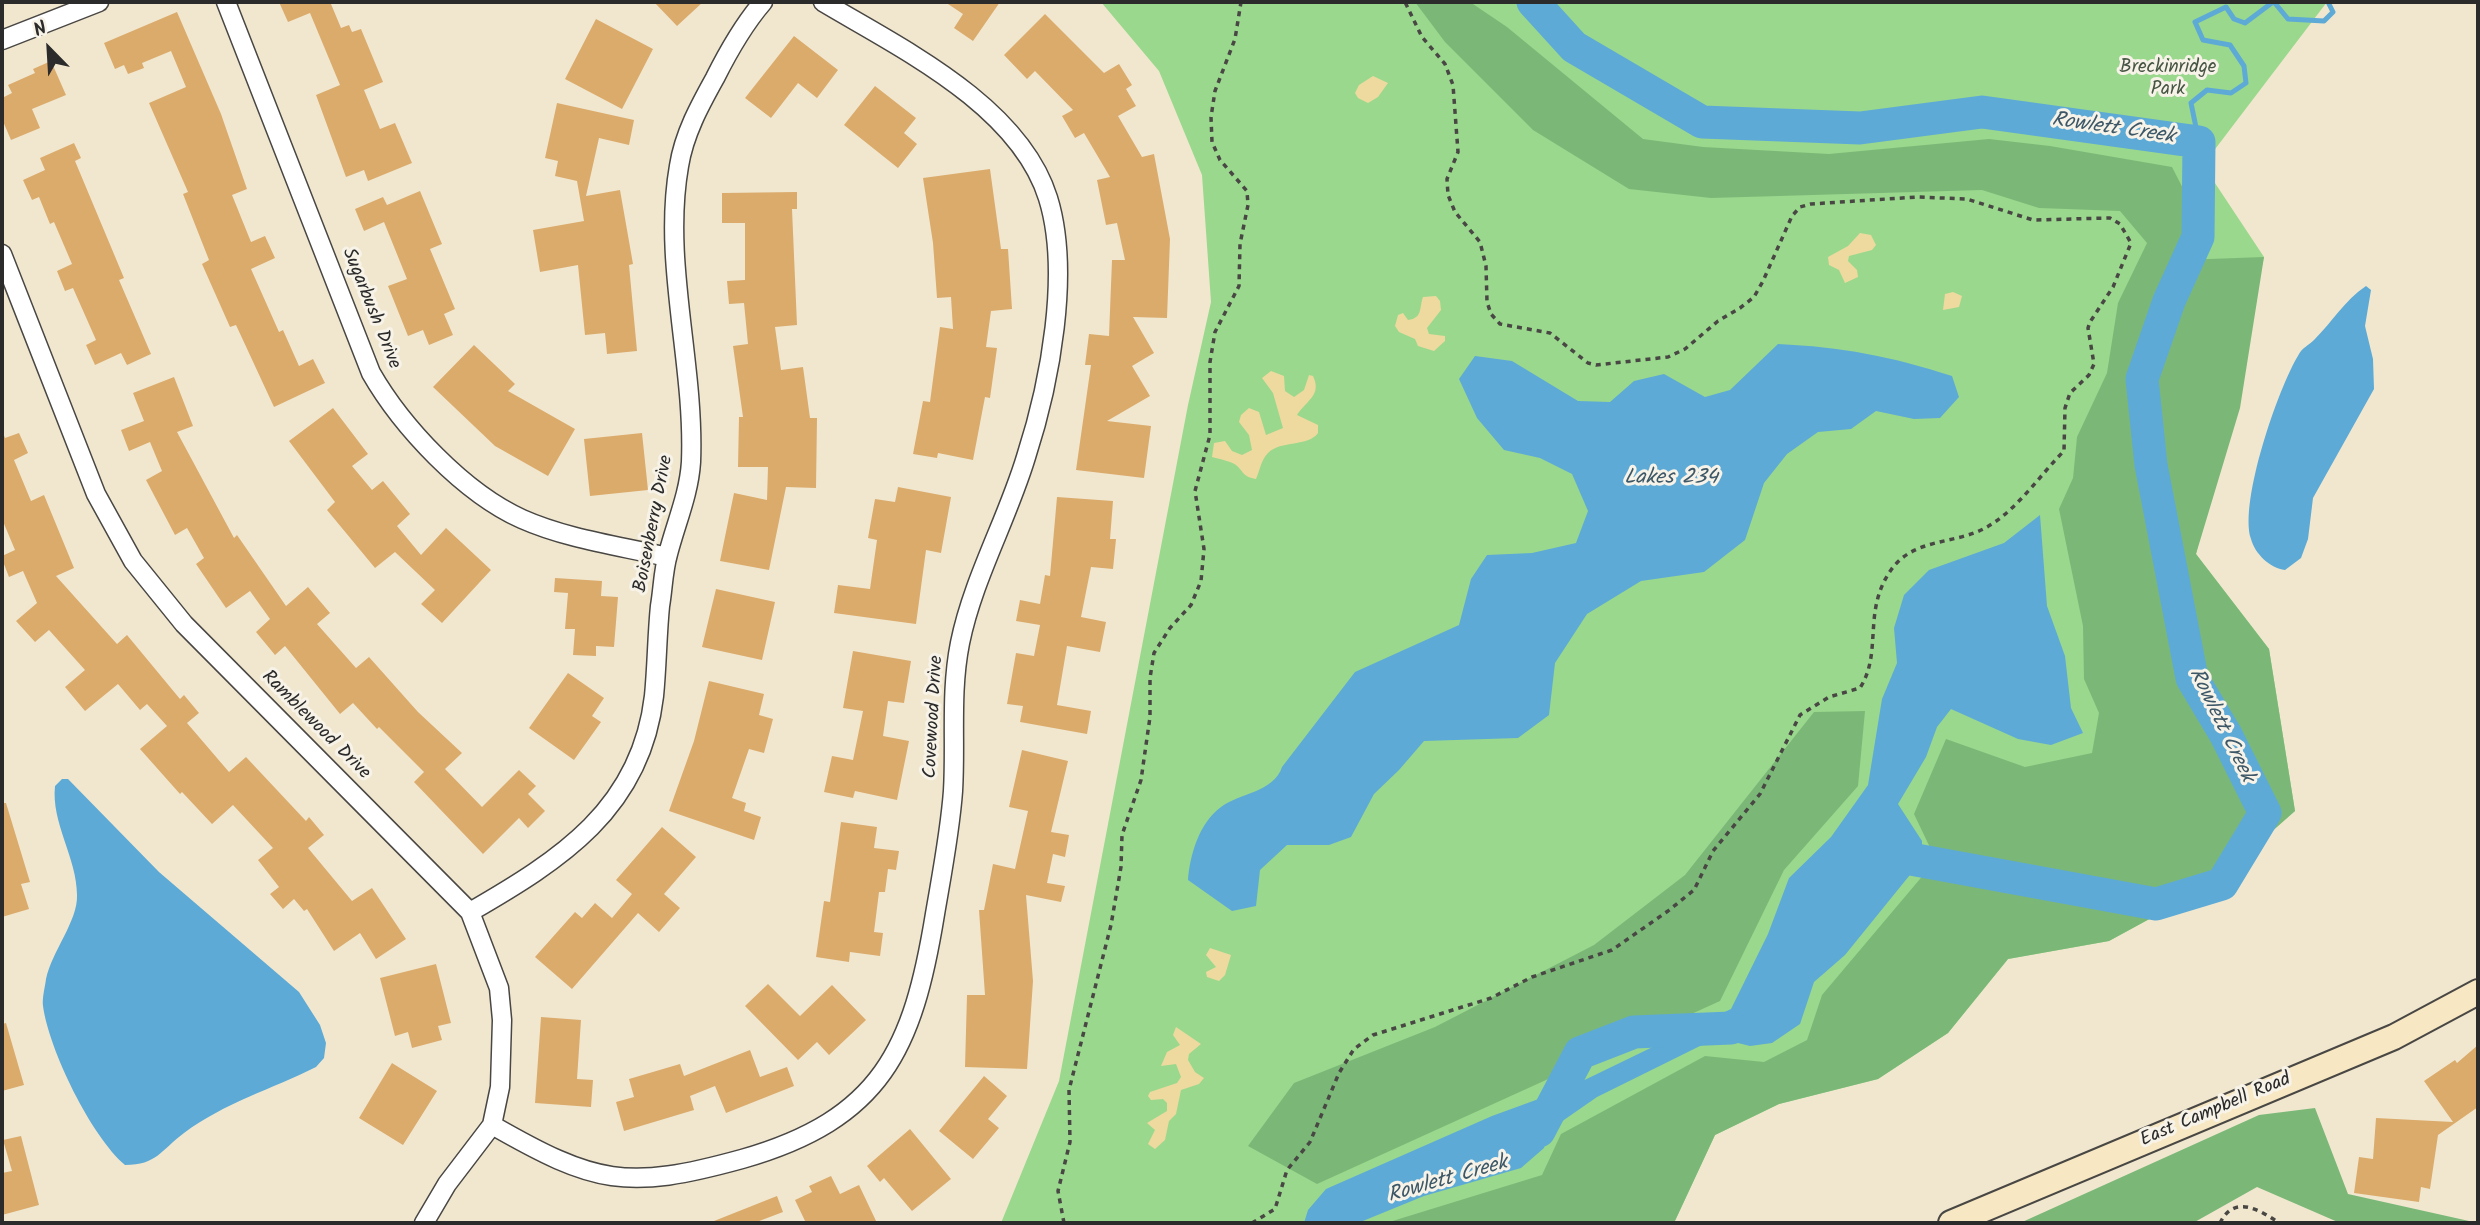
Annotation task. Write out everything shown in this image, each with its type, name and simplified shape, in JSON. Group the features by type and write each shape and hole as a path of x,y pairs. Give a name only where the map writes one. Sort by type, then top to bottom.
{"main road":[{"name":"East Campbell Road","path":"1951,1223 2394,1037 2478,992"}],"street":[{"path":"2,40 99,2"},
{"name":"Sugarbush Drive","path":"226,2 371,373 398,414 471,486 522,519 550,529 667,557"},
{"name":"Boisenberry Drive","path":"470,912 533,876 572,846 602,817 632,773 642,750 654,697 657,635 667,557 686,496 690,465 688,366 674,206 679,163 694,118 716,75 763,2"},
{"name":"Covewood Drive","path":"492,1125 551,1158 594,1175 629,1179 685,1175 751,1156 804,1136 841,1115 867,1090 895,1056 916,1008 930,949 953,790 954,690 959,647 968,611 1027,457 1046,373 1057,299 1058,238 1048,194 1033,164 991,114 928,65 822,2"},
{"name":"Ramblewood Drive","path":"2,254 96,494 133,561 184,624 470,912 499,988 502,1020 499,1087 492,1125 455,1173 424,1223"}],"path":[{"path":"1064,1223 1058,1191 1070,1142 1069,1090 1111,925 1121,867 1122,835 1141,780 1150,717 1150,678 1154,653 1170,628 1191,605 1201,580 1204,549 1195,491 1210,435 1210,362 1215,332 1239,286 1242,266 1240,244 1248,205 1247,191 1220,160 1212,142 1211,117 1215,91 1235,39 1241,2"},
{"path":"1252,1223 1275,1209 1287,1170 1310,1142 1354,1049 1373,1035 1491,998 1532,976 1612,950 1694,890 1713,851 1760,794 1800,715 1829,697 1860,688 1867,677 1874,604 1882,583 1893,566 1908,553 1929,543 1986,528 2064,451 2065,408 2070,393 2089,375 2094,364 2088,328 2095,312 2113,288 2131,243 2120,224 2110,218 2033,220 1967,199 1917,197 1811,204 1800,207 1792,215 1754,297 1718,321 1685,349 1668,356 1596,365 1588,363 1550,333 1500,324 1491,314 1487,302 1486,266 1480,242 1455,212 1448,195 1447,179 1458,152 1453,85 1445,64 1422,37 1405,2"},
{"path":"2220,1223 2233,1208 2243,1206 2256,1209 2279,1223"}],"green space":[{"name":"Breckinridge Park","path":"1101,2 2327,2 2203,165 2264,257 2196,554 2269,649 2295,811 2210,886 2109,941 2008,959 1948,1033 1878,1079 1779,1104 1715,1135 1674,1223 1001,1223 1059,1081 1188,405 1211,302 1202,175 1159,71"},
{"path":"1415,2 1470,2 1507,27 1643,139 1703,147 1829,154 1989,139 2050,146 2172,167 2192,206 2182,260 2264,257 2240,408 2196,554 2269,649 2295,811 2210,886 2109,941 2008,959 1948,1033 1878,1079 1779,1104 1715,1135 1674,1223 1386,1223 1542,1175 1561,1134 1705,1056 1764,1062 1807,1040 1822,995 1936,860 1914,814 1946,739 2025,767 2092,753 2099,713 2084,679 2083,626 2059,509 2073,478 2077,437 2107,373 2118,303 2147,243 2120,211 2039,208 1982,190 1711,198 1629,189 1533,130 1445,42"},
{"path":"1865,711 1858,786 1784,870 1720,1001 1317,1184 1248,1146 1294,1083 1435,1027 1594,945 1685,875 1814,712"},
{"path":"2315,1108 2348,1194 2478,1223 2340,1223 2257,1187 2193,1223 2020,1223 2259,1115"}],"sand":[{"path":"1373,76 1388,83 1378,97 1368,103 1358,98 1355,93 1359,85"},
{"path":"1860,233 1871,235 1876,245 1872,250 1849,256 1848,261 1857,270 1858,277 1845,283 1839,270 1829,265 1828,257 1848,246"},
{"path":"1953,292 1962,296 1959,307 1943,310 1945,294"},
{"path":"1436,296 1441,310 1427,328 1429,334 1445,336 1445,341 1434,351 1418,346 1415,339 1399,332 1395,326 1398,315 1403,313 1408,320 1413,319 1420,312 1423,297"},
{"path":"1271,371 1284,376 1285,391 1294,397 1304,390 1309,375 1313,376 1315,393 1297,415 1318,425 1318,433 1308,440 1273,449 1262,462 1256,479 1246,476 1234,464 1212,457 1214,443 1225,441 1232,451 1242,455 1252,450 1249,435 1239,422 1241,415 1249,408 1259,412 1266,435 1283,428 1273,393 1262,378"},
{"path":"1210,948 1231,955 1225,975 1219,981 1207,977 1206,972 1216,967 1206,955"},
{"path":"1176,1027 1201,1044 1189,1054 1188,1060 1195,1072 1204,1078 1199,1084 1181,1090 1176,1114 1169,1121 1165,1140 1155,1149 1148,1144 1155,1130 1147,1123 1167,1111 1167,1103 1163,1099 1151,1100 1148,1096 1150,1092 1177,1083 1181,1077 1176,1064 1161,1066 1167,1052 1180,1045 1173,1035"}],"water":[{"path":"2366,286 2371,290 2365,326 2373,359 2374,389 2313,498 2308,539 2301,558 2285,570 2279,569 2260,555 2253,545 2249,522 2255,473 2271,418 2300,352 2321,333 2351,298"},
{"name":"Lakes 234","path":"1778,344 1823,347 1866,354 1929,369 1952,376 1959,397 1940,418 1914,419 1876,411 1851,429 1818,432 1787,454 1764,483 1745,540 1704,572 1641,581 1587,614 1555,663 1549,715 1518,738 1424,741 1374,794 1351,837 1329,845 1287,845 1260,870 1256,906 1232,911 1188,880 1191,860 1201,831 1213,814 1229,802 1272,782 1355,672 1459,625 1471,579 1487,555 1532,553 1576,543 1588,511 1572,474 1540,458 1504,450 1477,418 1459,379 1475,356 1512,361 1578,401 1610,402 1634,381 1664,374 1705,397 1730,390"},
{"path":"2040,515 2047,606 2065,656 2071,708 2083,733 2051,745 2018,739 1951,709 1937,727 1926,757 1898,804 1922,841 1922,860 1845,955 1814,982 1800,1024 1772,1043 1750,1046 1722,1039 1700,1046 1597,1097 1548,1131 1544,1148 1521,1168 1424,1196 1358,1223 1304,1223 1308,1210 1326,1189 1492,1116 1566,1089 1731,1009 1768,934 1789,878 1831,837 1868,785 1882,699 1897,663 1894,628 1904,595 1929,570 2004,543"},
{"path":"62,779 68,779 159,872 299,992 320,1025 326,1043 324,1058 316,1067 215,1113 199,1122 152,1159 136,1164 125,1165 112,1152 86,1114 63,1068 43,1006 49,968 69,926 77,895 73,868 55,800 55,786"}],"building":[{"path":"279,2 336,2 331,4 341,28 349,25 352,32 361,29 383,82 364,90 380,129 395,123 412,163 368,181 364,170 346,177 316,95 340,85 310,13 288,22"},
{"path":"654,2 703,2 677,26"},
{"path":"945,2 1000,2 973,41 954,28 963,14"},
{"path":"177,12 221,114 247,189 232,195 251,242 265,236 275,258 251,269 279,332 283,330 299,366 313,359 325,383 274,407 236,325 230,327 202,264 209,260 183,194 188,192 149,103 186,87 171,51 142,63 144,68 128,74 124,65 115,69 104,43"},
{"path":"1045,14 1104,73 1119,64 1132,85 1126,89 1136,106 1118,116 1142,157 1154,154 1170,239 1167,318 1133,317 1154,353 1132,366 1150,396 1107,421 1151,426 1144,478 1076,470 1091,365 1085,365 1089,334 1109,336 1112,260 1125,260 1117,223 1106,225 1097,180 1110,177 1084,133 1075,138 1062,116 1073,110 1035,71 1027,79 1004,55"},
{"path":"596,19 653,49 622,109 565,79"},
{"path":"794,36 838,70 817,98 798,83 771,118 745,98"},
{"path":"51,61 66,95 32,109 40,128 11,140 2,119 2,98 12,93 8,85 35,73 33,69"},
{"path":"875,86 916,118 904,133 917,144 898,168 844,125"},
{"path":"557,103 634,120 629,145 599,138 586,196 620,190 633,264 629,265 637,351 607,354 605,333 585,335 578,265 540,272 533,230 584,221 577,181 555,176 558,161 545,158"},
{"path":"74,143 81,158 75,161 124,278 119,280 151,354 127,365 121,353 95,365 86,345 96,340 73,288 65,291 57,271 72,264 54,222 50,224 39,197 32,200 23,180 45,170 40,158"},
{"path":"990,169 1001,249 1008,249 1012,309 991,311 986,347 997,348 990,398 985,397 973,460 938,453 937,458 913,454 923,401 930,402 940,327 953,329 951,297 937,298 933,243 923,178"},
{"path":"420,191 442,244 430,249 455,309 444,314 453,335 429,345 423,330 408,336 388,286 407,279 384,222 364,231 355,209 383,197 387,205"},
{"path":"797,192 797,209 792,209 797,325 775,327 781,370 803,367 810,418 817,418 816,488 786,487 769,570 720,561 734,493 767,500 768,467 738,467 739,417 743,417 733,346 748,344 744,303 729,304 727,281 745,280 745,223 722,223 722,193"},
{"path":"474,345 515,384 508,391 575,429 548,476 495,446 433,387"},
{"path":"174,377 193,426 177,432 234,538 237,535 286,606 308,587 330,613 317,624 356,668 369,657 418,712 462,753 445,769 482,807 519,770 536,786 528,794 545,811 528,828 519,818 483,854 414,782 424,772 379,727 377,729 353,703 340,714 285,646 275,655 256,632 270,619 250,591 226,608 196,564 204,558 187,528 175,535 146,480 162,471 150,442 129,451 121,430 144,421 133,393"},
{"path":"333,408 368,454 352,466 372,490 383,481 410,514 397,526 421,555 446,528 491,570 442,623 421,604 435,590 395,552 375,568 327,510 335,502 289,441"},
{"path":"2,431 5,438 19,433 28,453 14,460 31,501 44,495 74,568 56,576 117,644 127,635 180,699 184,695 199,713 187,723 229,772 246,757 306,821 309,817 324,835 308,848 352,901 372,888 406,939 376,959 360,933 334,951 307,909 304,911 294,899 283,909 270,894 279,887 258,860 273,848 233,805 212,824 182,792 180,794 140,749 167,726 147,704 140,710 118,684 85,711 65,687 85,670 49,630 35,642 16,621 37,603 23,571 9,577 2,559 2,556 15,550 2,519"},
{"path":"642,433 648,490 590,496 584,439"},
{"path":"898,487 951,497 941,553 926,550 916,624 834,613 838,585 870,589 877,540 868,538 875,499 895,502"},
{"path":"1057,497 1113,501 1110,539 1116,539 1113,569 1091,567 1081,617 1106,622 1100,652 1067,646 1057,705 1091,711 1087,734 1020,722 1023,706 1007,704 1016,653 1034,656 1040,625 1016,621 1020,600 1040,604 1045,575 1050,576"},
{"path":"555,578 602,581 601,596 618,597 614,647 596,646 596,656 573,655 575,629 565,629 568,593 554,592"},
{"path":"716,589 775,602 762,660 702,647"},
{"path":"853,651 911,661 904,703 888,701 883,736 909,741 897,800 855,791 853,798 824,792 832,756 853,760 863,711 843,708"},
{"path":"568,673 604,698 592,716 601,722 574,760 529,728"},
{"path":"709,681 764,694 759,715 773,719 764,753 749,749 732,798 746,803 744,811 761,817 754,840 669,811 694,741"},
{"path":"1022,750 1068,761 1051,832 1069,835 1065,857 1053,854 1047,883 1065,886 1061,902 1026,895 1033,981 1027,1069 965,1067 967,995 985,995 979,910 984,910 993,864 1015,869 1028,811 1009,807"},
{"path":"2,803 6,803 30,882 21,884 29,909 2,917"},
{"path":"841,822 877,827 874,848 899,851 896,870 888,869 885,892 879,892 874,932 883,933 880,956 850,952 849,962 816,957 824,901 830,902"},
{"path":"662,827 696,857 664,894 680,908 659,932 638,913 572,989 535,957 575,912 582,918 595,903 612,918 632,894 616,880"},
{"path":"436,964 451,1023 438,1026 442,1040 412,1048 408,1032 395,1036 380,978"},
{"path":"768,984 800,1016 832,985 866,1020 829,1055 817,1042 798,1060 745,1006"},
{"path":"541,1017 581,1020 577,1079 593,1080 591,1107 535,1103"},
{"path":"6,1023 24,1085 2,1091 2,1024"},
{"path":"2478,1045 2478,1107 2438,1135 2430,1189 2421,1187 2419,1202 2354,1193 2359,1157 2373,1159 2376,1118 2453,1122 2424,1081 2455,1060 2457,1063"},
{"path":"750,1050 760,1077 787,1067 794,1086 726,1113 715,1086 690,1096 694,1110 624,1131 616,1102 634,1097 629,1079 680,1064 684,1076"},
{"path":"392,1063 437,1091 403,1145 359,1118"},
{"path":"984,1076 1007,1096 988,1119 999,1128 973,1159 939,1131"},
{"path":"910,1129 951,1179 912,1211 884,1178 880,1182 867,1166"},
{"path":"21,1136 39,1205 2,1215 2,1173 12,1171 3,1140"},
{"path":"831,1176 840,1194 859,1185 877,1223 806,1223 795,1200 812,1192 809,1186"},
{"path":"777,1196 783,1212 754,1223 709,1223"}],"waterway":[{"name":"Rowlett Creek","path":"1533,2 1574,47 1702,122 1860,128 1982,112 2199,142 2198,237 2169,301 2142,379 2151,465 2192,678 2226,735 2265,813 2222,884 2156,904 1878,853"},
{"path":"2199,142 2191,103 2207,90 2231,93 2246,83 2244,66 2230,45 2203,40 2195,22 2226,7 2234,19 2245,23 2273,2"},
{"path":"2274,2 2288,19 2324,21 2333,12 2328,2"},
{"name":"Rowlett Creek","path":"1539,1131 1580,1053 1634,1032 1731,1028"}]}
